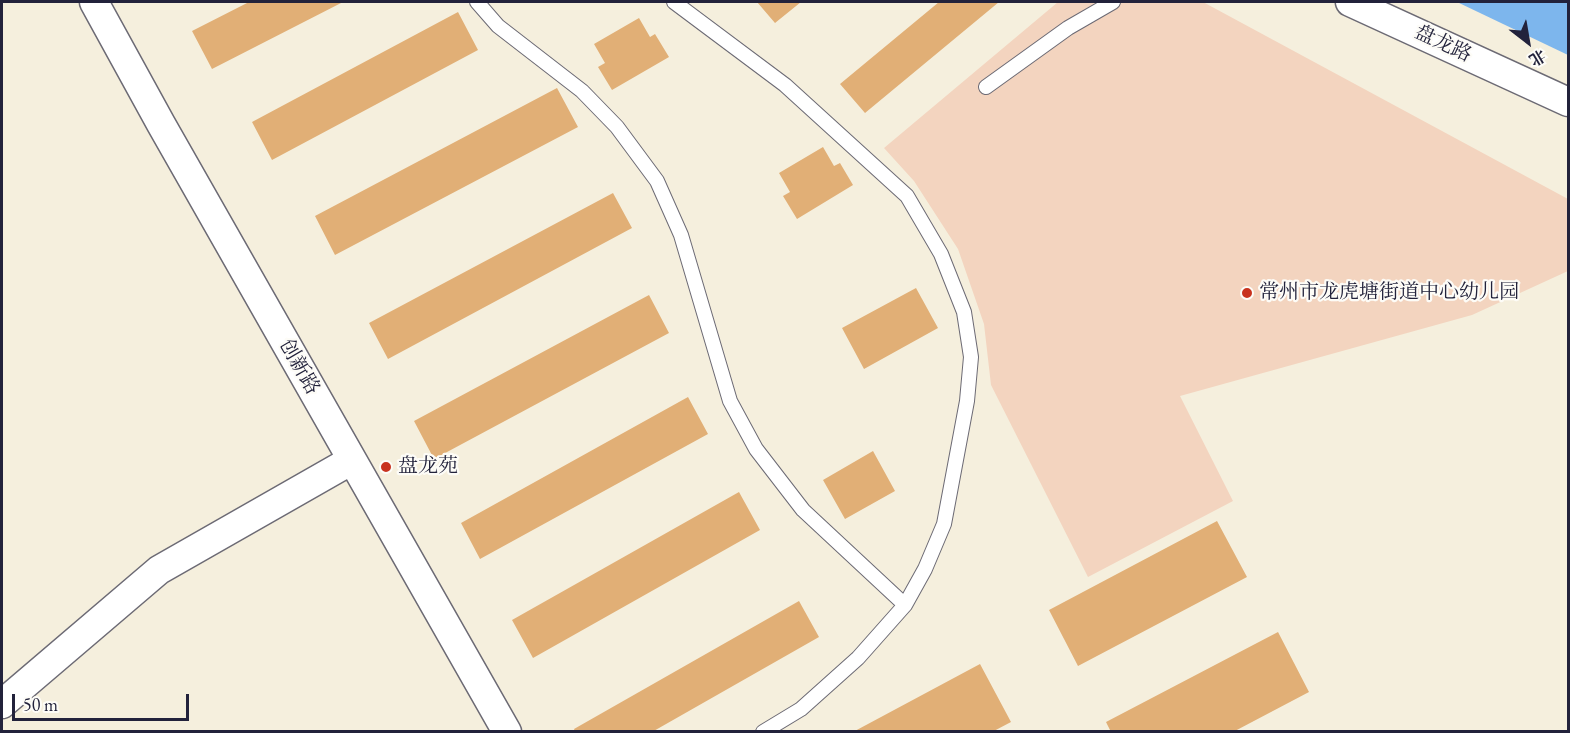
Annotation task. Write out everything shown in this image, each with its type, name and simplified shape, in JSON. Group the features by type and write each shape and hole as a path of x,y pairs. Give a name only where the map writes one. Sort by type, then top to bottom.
{"street":[{"name":"创新路","path":"94,2 507,732"},
{"name":"盘龙路","path":"1350,2 1569,102"},
{"path":"2,704 159,570 352,460"}],"lane":[{"path":"477,2 498,26 582,91 617,127 657,181 681,235 730,401 756,449 803,510 905,605"},
{"path":"674,2 785,85 907,196 941,254 964,312 971,357 968,401 944,524 925,569 905,605 858,658 801,709 763,732"},
{"path":"986,87 1068,28 1113,2"}],"shaded area":[{"name":"常州市龙虎塘街道中心幼儿园","path":"1058,2 1203,2 1568,199 1568,271 1472,315 1180,396 1233,501 1088,577 991,385 984,324 958,249 914,181 884,148"}],"water":[{"path":"1457,2 1568,2 1568,55"}],"building":[{"path":"249,2 343,2 212,69 192,31"},
{"path":"757,2 801,2 775,23"},
{"path":"939,2 999,2 865,113 840,84"},
{"path":"458,12 478,50 272,160 252,122"},
{"path":"639,18 650,37 655,34 669,57 612,90 598,67 605,63 594,44"},
{"path":"557,88 578,127 335,255 315,216"},
{"path":"823,147 834,166 840,163 853,185 797,219 783,196 790,192 779,173"},
{"path":"613,193 632,228 388,359 369,323"},
{"path":"916,288 938,328 864,369 842,328"},
{"path":"649,295 669,333 434,459 414,421"},
{"path":"688,397 708,434 480,559 461,523"},
{"path":"873,451 895,491 845,519 823,480"},
{"path":"739,492 760,530 533,658 512,620"},
{"path":"1217,521 1247,577 1078,666 1049,610"},
{"path":"799,601 819,637 652,732 575,732 574,729"},
{"path":"1278,632 1309,692 1233,732 1111,732 1106,722"},
{"path":"980,664 1011,722 992,732 853,732"}],"place":[{"name":"常州市龙虎塘街道中心幼儿园","path":"1247,293"},
{"name":"盘龙苑","path":"386,467"}]}
